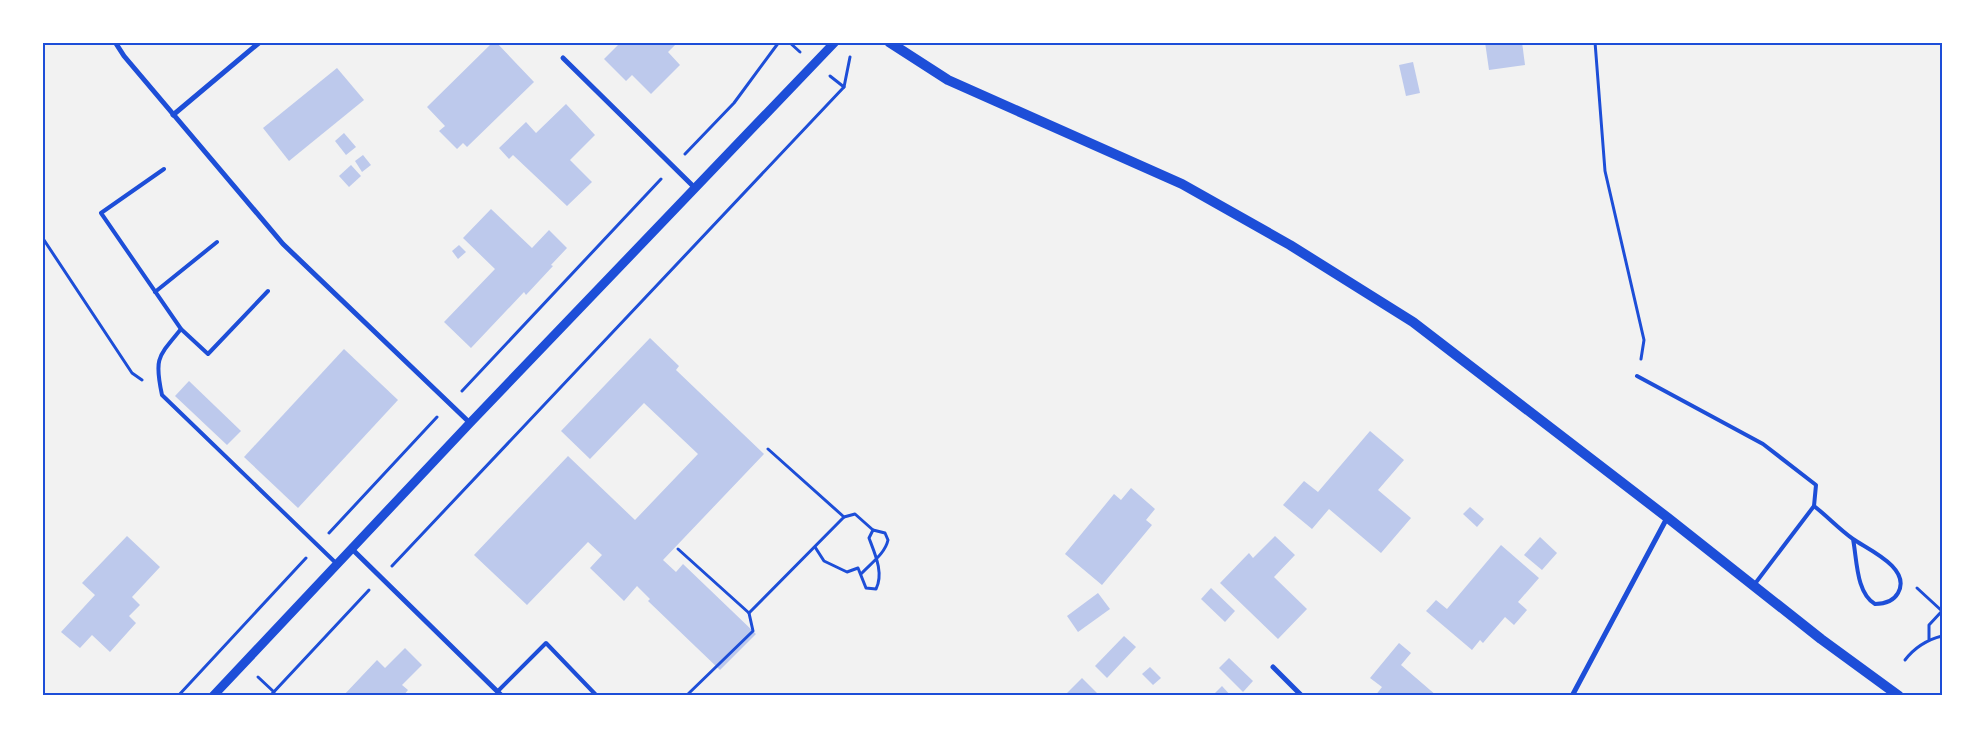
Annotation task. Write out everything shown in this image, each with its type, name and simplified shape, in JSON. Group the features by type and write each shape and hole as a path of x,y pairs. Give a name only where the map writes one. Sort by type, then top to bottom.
{"main road":[{"path":"889,42 948,80 1182,184 1290,245 1413,322 1668,518 1821,640 1899,696"},
{"path":"1890,688 1906,696"}],"street":[{"path":"115,42 173,115 283,244 470,423"},
{"path":"173,115 260,42"},
{"path":"213,696 470,423 835,42"},
{"path":"562,58 695,188"},
{"path":"1572,696 1668,518"},
{"path":"352,549 500,693"},
{"path":"1273,667 1302,696"}],"lane":[{"path":"164,169 101,213 181,329 208,354 268,291"},
{"path":"155,292 217,242"},
{"path":"181,329 162,353 157,370 162,395 338,565"},
{"path":"1638,376 1763,444 1816,485 1814,506 1753,586"},
{"path":"1814,506 1853,539 1881,555 1898,575 1900,590 1890,602 1875,604 1867,600 1863,592 1853,539"},
{"path":"500,693 546,644 598,696"}],"path":[{"path":"178,696 734,103 779,42"},
{"path":"1595,42 1605,171 1644,340 1638,376"},
{"path":"270,696 844,87 851,51"},
{"path":"42,237 132,373 162,395"},
{"path":"768,449 844,517"},
{"path":"749,614 844,517 856,514 873,530 884,533 888,540 886,549 861,574"},
{"path":"815,547 824,561 847,572 858,568 866,588 876,589 880,580 876,558 869,538 873,530"},
{"path":"678,548 749,614 753,631 686,696"},
{"path":"1929,639 1929,625 1942,612 1930,600"},
{"path":"1904,660 1914,649 1929,639 1942,636"}],"building":[{"path":"493,42 496,42 534,82 467,147 463,143 457,149 439,131 445,126 427,107"},
{"path":"621,42 678,42 668,52 680,65 651,94 632,75 626,81 604,59"},
{"path":"1485,42 1522,42 1525,65 1489,70"},
{"path":"1413,62 1420,93 1406,96 1399,65"},
{"path":"337,68 364,100 289,161 263,128"},
{"path":"566,104 595,135 570,160 592,182 567,206 513,155 509,159 499,148 526,122 536,133"},
{"path":"344,133 356,147 346,155 335,141"},
{"path":"363,155 371,165 362,172 355,161"},
{"path":"351,165 361,176 349,187 339,176"},
{"path":"491,209 532,248 549,230 567,248 526,295 524,292 471,348 444,322 495,269 463,238"},
{"path":"459,245 466,252 458,259 452,251"},
{"path":"650,338 679,366 676,370 764,454 663,560 676,572 683,564 756,634 720,670 648,601 650,599 637,586 624,601 590,568 602,555 588,542 527,605 474,555 568,456 635,520 698,454 644,403 590,459 561,431"},
{"path":"344,349 398,400 298,508 244,457"},
{"path":"189,381 241,431 227,445 175,396"},
{"path":"1370,431 1404,460 1378,490 1411,518 1381,553 1329,509 1312,529 1283,505 1304,481 1318,492"},
{"path":"1131,488 1155,509 1146,520 1152,525 1102,585 1065,554 1114,494 1121,500"},
{"path":"1470,507 1484,519 1477,527 1463,514"},
{"path":"127,536 160,567 132,597 140,605 129,616 136,623 110,652 92,635 80,648 61,632 95,595 82,583"},
{"path":"1275,536 1295,555 1274,577 1307,609 1278,639 1220,583 1249,553 1253,558"},
{"path":"1540,537 1557,553 1542,570 1524,555"},
{"path":"1501,545 1539,578 1518,602 1527,610 1514,625 1505,617 1483,643 1480,640 1472,650 1426,611 1436,600 1447,609"},
{"path":"1211,588 1235,611 1225,622 1201,599"},
{"path":"1098,593 1110,609 1078,632 1067,616"},
{"path":"1124,636 1136,647 1107,678 1095,666"},
{"path":"1399,643 1411,653 1401,665 1437,696 1375,696 1382,687 1370,678"},
{"path":"405,648 422,665 402,685 408,690 403,696 343,696 377,660 385,668"},
{"path":"1229,658 1253,681 1243,692 1219,668"},
{"path":"1150,667 1161,678 1153,685 1142,674"},
{"path":"1082,678 1100,696 1064,696"},
{"path":"1222,686 1231,696 1212,696"}]}
